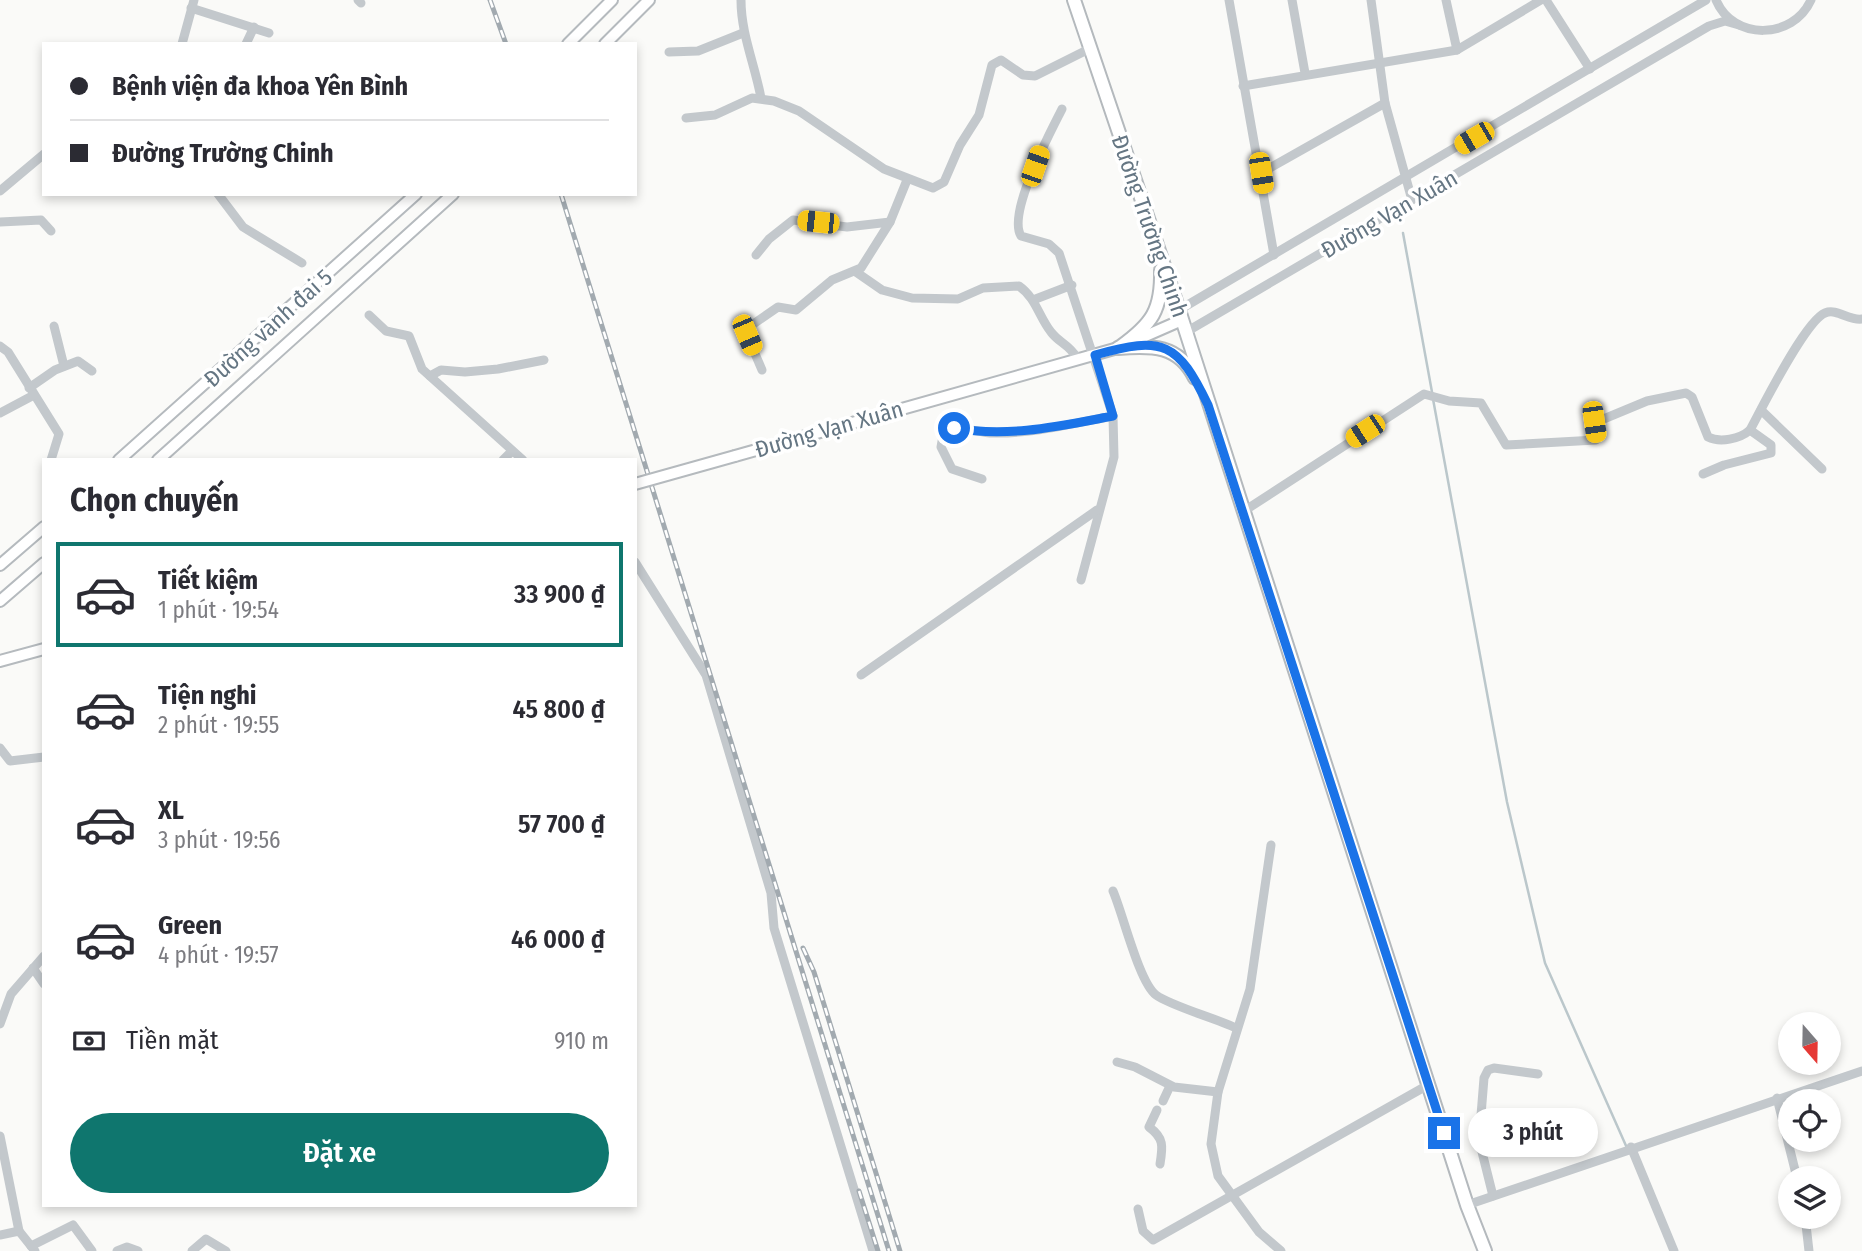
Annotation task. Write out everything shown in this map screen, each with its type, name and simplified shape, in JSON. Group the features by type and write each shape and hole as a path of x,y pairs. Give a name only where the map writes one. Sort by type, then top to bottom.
{"highway":[{"name":"Đường Trường Chinh","path":"1074,0 1182,321 1467,1205 1485,1251"},
{"path":"1118,348 1139,333 1154,314 1160,296 1160,255"},
{"path":"1118,348 1149,346 1177,354 1191,371 1208,405"}],"main road":[{"path":"570,42 612,0"},
{"path":"607,42 649,0"},
{"name":"Đường vành đai 5","path":"121,458 414,196"},
{"name":"Đường vành đai 5","path":"160,458 451,196"},
{"name":"Đường Vạn Xuân","path":"637,483 1095,355 1182,321"},
{"path":"0,565 42,529"},
{"path":"0,601 42,565"},
{"path":"0,661 42,650"}],"street":[{"path":"741,0 743,33 755,64 761,98"},
{"path":"1229,0 1274,255"},
{"path":"1292,0 1305,74"},
{"path":"1371,0 1385,103 1412,201"},
{"path":"1446,0 1457,50"},
{"path":"1243,86 1380,60 1457,50 1544,0 1590,69"},
{"name":"Đường Vạn Xuân","path":"1182,321 1274,255 1706,0"},
{"path":"1716,0 1727,17 1740,26"},
{"name":"Đường Vạn Xuân","path":"1182,321 1412,201 1709,26 1725,21 1755,31 1771,31 1786,26 1810,1"},
{"path":"183,42 193,4 269,33"},
{"path":"247,42 254,27"},
{"path":"669,52 698,51 743,33"},
{"path":"686,118 715,114 752,98 761,98 799,111 884,169 933,188 944,182 960,145 979,115 988,73 996,61 1005,62 1023,75 1035,76 1089,49"},
{"path":"1261,173 1385,103"},
{"path":"1062,109 1041,151 1017,222 1021,236 1055,248 1072,285 1113,416 1114,457 1097,510 1081,580"},
{"path":"0,191 42,156"},
{"path":"762,370 747,335 749,327 778,307 796,310 832,280 856,272 890,222 907,180"},
{"path":"220,196 243,227 302,263"},
{"path":"0,222 41,220 51,231"},
{"path":"756,255 769,239 793,220 847,227 890,222"},
{"path":"856,272 896,296 958,299 983,288 1019,286 1033,300 1050,331 1068,344 1078,359"},
{"path":"1033,300 1072,285"},
{"path":"1244,512 1420,396 1432,394 1449,401 1481,404 1500,440 1514,447 1596,440 1594,422 1647,401 1686,393 1692,397 1704,433 1712,440 1738,437 1750,430 1798,344 1821,315 1835,312 1856,320 1862,319"},
{"path":"369,315 386,331 409,336 415,346 419,366 521,458"},
{"path":"54,326 64,366"},
{"path":"0,346 8,352 59,434 52,458"},
{"path":"430,376 440,370 465,372 498,369 544,360"},
{"path":"0,413 64,366 79,361 92,371"},
{"path":"1761,410 1822,468"},
{"path":"982,479 952,469 941,447 944,430 954,428 994,433 1049,428 1113,416"},
{"path":"1703,474 1724,465 1772,453 1771,445 1750,430"},
{"path":"505,458 512,451"},
{"path":"861,675 1097,510"},
{"path":"637,565 706,675 771,893 774,928 873,1251"},
{"path":"0,748 10,761 42,758"},
{"path":"1271,845 1250,989 1218,1092 1211,1144 1213,1161 1231,1195 1259,1232 1281,1251"},
{"path":"1113,891 1148,987 1167,1002 1204,1013 1236,1028"},
{"path":"0,1024 8,999 42,959"},
{"path":"33,968 42,981"},
{"path":"1117,1062 1135,1067 1170,1086 1218,1092"},
{"path":"1493,1196 1479,1140 1484,1078 1488,1070 1493,1068 1538,1074"},
{"path":"1467,1205 1631,1147 1862,1071"},
{"path":"1138,1209 1143,1231 1153,1240 1428,1085"},
{"path":"1163,1101 1170,1086"},
{"path":"1776,1098 1794,1166"},
{"path":"1157,1110 1149,1127 1160,1136 1163,1144 1160,1164"},
{"path":"0,1136 19,1231 33,1248 73,1225 92,1251"},
{"path":"1631,1147 1674,1251"},
{"path":"1806,1229 1809,1251"},
{"path":"0,1235 19,1231"},
{"path":"192,1251 206,1240 226,1251"},
{"path":"117,1251 127,1247 138,1251"}],"waterway":[{"path":"1403,233 1432,392"},
{"path":"1433,399 1507,802 1545,963 1627,1148"}],"railway":[{"path":"490,0 505,42"},
{"path":"562,196 889,1251"},
{"path":"803,948 814,972 900,1251"},
{"path":"859,1191 878,1251"}],"route":[{"path":"954,428 994,433 1049,428 1113,416 1095,355 1118,348 1149,346 1170,350 1185,361 1208,405 1238,493 1444,1133"}]}
